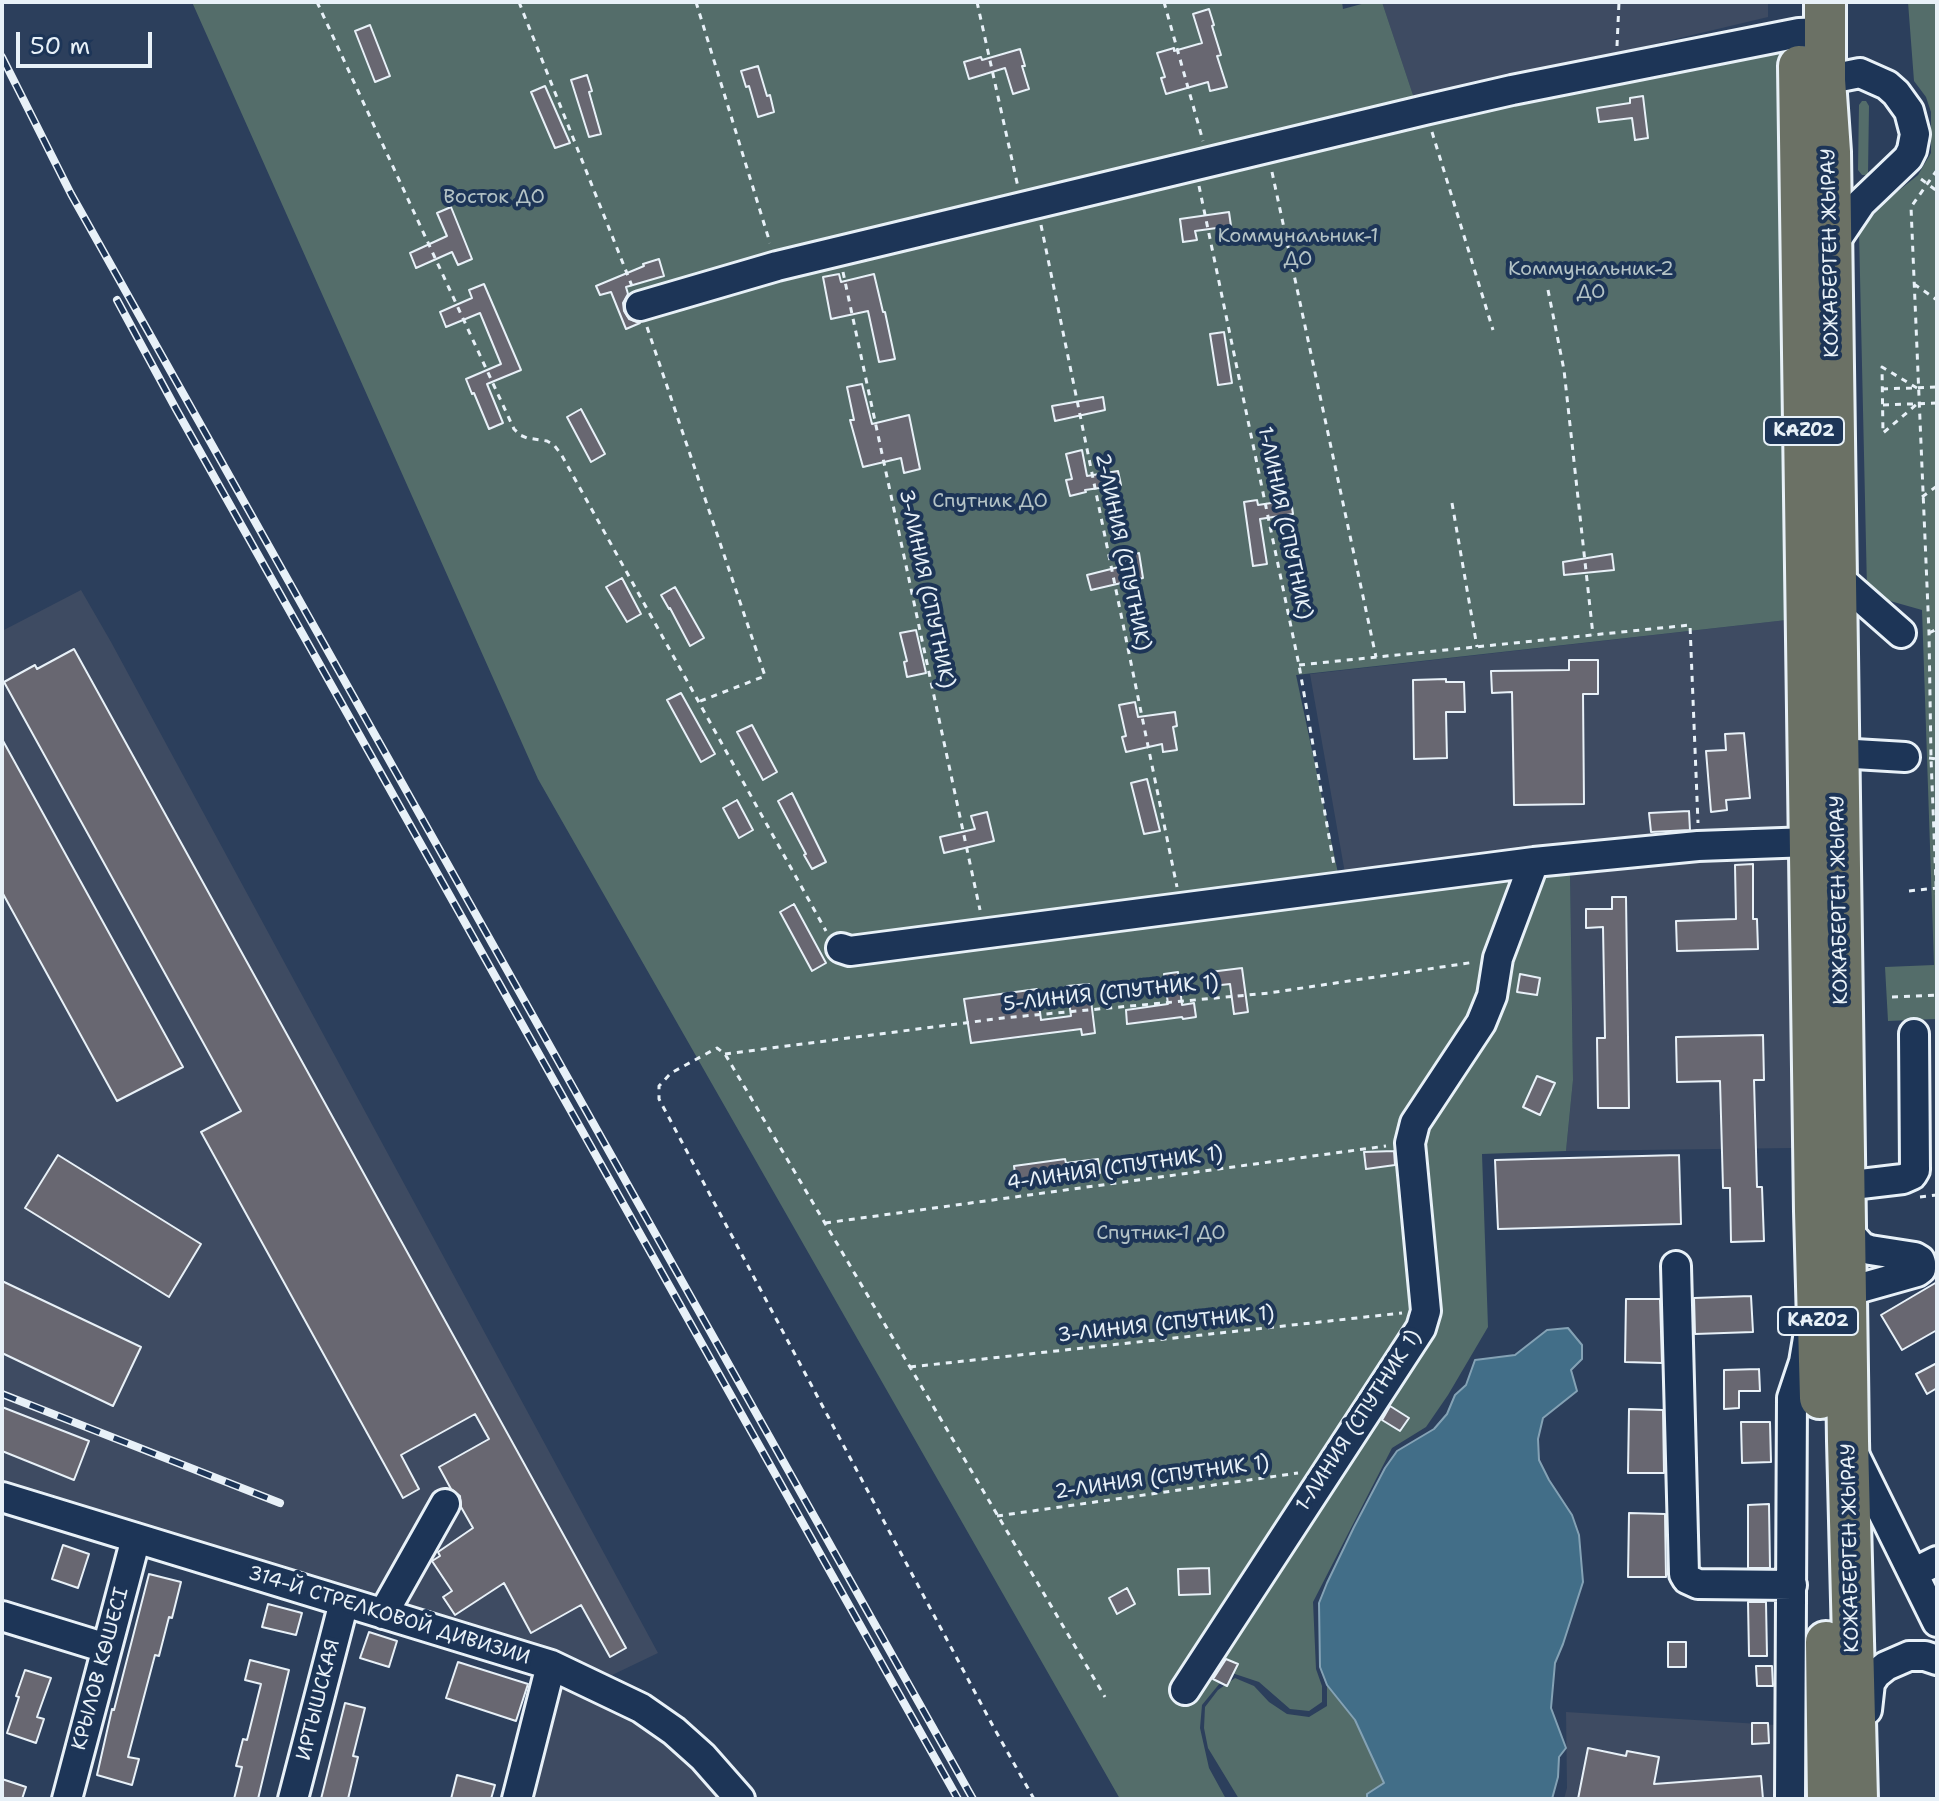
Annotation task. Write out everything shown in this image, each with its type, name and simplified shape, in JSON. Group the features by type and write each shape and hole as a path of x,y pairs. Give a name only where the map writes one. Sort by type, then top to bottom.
{"highway":[{"name":"КОЖАБЕРГЕН ЖЫРАУ","path":"1812,17 1810,842 1835,1216 1846,1292 1857,1799"},
{"name":"КОЖАБЕРГЕН ЖЫРАУ","path":"1812,82 1830,152 1838,753 1835,1216 1807,1393 1828,1799"}],"street":[{"path":"640,306 777,266 1266,147 1616,70 1812,17"},
{"path":"1812,82 1860,73 1887,85 1909,111 1915,134 1908,158 1861,203 1831,247"},
{"path":"1835,575 1901,633"},
{"path":"1838,753 1905,757"},
{"path":"841,948 850,951 1534,862 1698,846 1810,842"},
{"name":"1-ЛИНИЯ (СПУТНИК 1)","path":"1185,1690 1421,1328 1426,1311 1410,1143 1415,1123 1481,1023 1492,996 1498,958 1534,862"},
{"path":"1846,1292 1921,1269 1920,1260 1915,1257 1862,1247 1835,1216 1912,1175 1915,1170 1914,1034"},
{"path":"1676,1266 1684,1574 1698,1584 1792,1585"},
{"path":"1790,1799 1792,1398 1807,1393"},
{"path":"1848,1441 1925,1567 1937,1622"},
{"name":"314-Й СТРЕЛКОВОЙ ДИВИЗИИ","path":"2,1497 551,1665 641,1708 674,1731 703,1757 740,1799"},
{"path":"383,1614 445,1504"},
{"name":"КРЫЛОВ КӨШЕСІ","path":"67,1799 136,1538"},
{"name":"ИРТЫШСКАЯ","path":"293,1799 344,1602"},
{"path":"2,1616 106,1648"},
{"path":"1868,1799 1867,1703 1870,1683 1880,1670 1903,1657 1918,1655 1937,1660"},
{"path":"517,1799 551,1665"}],"path":[{"path":"317,2 514,429 527,438 547,441 561,454 825,930 841,948"},
{"path":"519,2 640,306 765,676 698,702"},
{"path":"696,2 777,266"},
{"name":"2-ЛИНИЯ (СПУТНИК)","path":"977,2 1029,204 1181,907"},
{"name":"1-ЛИНИЯ (СПУТНИК)","path":"1164,2 1202,162 1339,888"},
{"path":"1616,70 1619,2"},
{"path":"1425,110 1493,330"},
{"path":"1266,147 1376,657"},
{"path":"1937,170 1911,207 1937,908"},
{"name":"3-ЛИНИЯ (СПУТНИК)","path":"839,251 985,933"},
{"path":"1914,284 1937,300"},
{"path":"1548,290 1564,370 1593,635"},
{"path":"1918,388 1882,367 1883,433 1918,404"},
{"path":"1882,389 1937,387"},
{"path":"1883,405 1937,403"},
{"path":"1922,497 1937,486"},
{"path":"1452,503 1477,647"},
{"path":"1299,665 1690,625 1698,846"},
{"path":"1909,891 1937,888"},
{"name":"5-ЛИНИЯ (СПУТНИК 1)","path":"1034,1799 659,1099 659,1086 671,1073 717,1048 725,1054 1003,1018 1269,993 1498,958"},
{"path":"1892,997 1937,995"},
{"path":"725,1054 1105,1697"},
{"name":"4-ЛИНИЯ (СПУТНИК 1)","path":"825,1223 1410,1143"},
{"name":"3-ЛИНИЯ (СПУТНИК 1)","path":"910,1367 1426,1311"},
{"name":"2-ЛИНИЯ (СПУТНИК 1)","path":"997,1516 1329,1469"}],"shaded area":[{"path":"1382,2 1768,2 1768,17 1415,101"},
{"path":"81,590 658,1653 610,1676 546,1649 2,1482 2,631"},
{"path":"1787,620 1792,1148 1566,1151 1573,1080 1570,851 1346,879 1310,674"},
{"path":"1568,1328 1582,1345 1582,1359 1571,1370 1577,1391 1543,1418 1538,1439 1539,1460 1572,1515 1579,1535 1583,1582 1555,1663 1551,1708 1566,1748 1559,1757 1552,1799 1367,1799 1367,1794 1384,1783 1355,1720 1327,1685 1320,1667 1319,1603 1327,1583 1385,1468 1397,1451 1434,1429 1447,1414 1455,1395 1466,1385 1475,1360 1515,1355 1547,1330"},
{"path":"559,1680 593,1693 663,1739 729,1799 529,1799"},
{"path":"1566,1712 1808,1727 1807,1799 1564,1799 1567,1788"}],"green space":[{"path":"192,2 1342,2 1343,9 1382,2 1415,101 1191,160 690,305 1367,133 1779,50 1787,620 1296,675 1342,892 1570,866 1573,1080 1566,1151 1482,1154 1488,1327 1426,1427 1392,1448 1313,1602 1316,1669 1322,1686 1322,1702 1309,1711 1290,1709 1259,1682 1229,1672 1202,1705 1200,1728 1209,1768 1226,1799 1120,1799 538,779"},
{"path":"1908,2 1937,2 1937,1019 1888,1021 1885,967 1934,965 1922,610 1883,599 1867,589 1859,231 1887,200 1918,175 1931,153 1931,112 1926,97 1914,81"},
{"path":"1862,101 1869,106 1866,175 1858,170 1859,105"},
{"path":"1235,1678 1254,1686 1269,1702 1287,1714 1309,1717 1327,1706 1327,1685 1355,1720 1384,1783 1367,1794 1367,1799 1239,1799 1208,1748 1204,1728 1205,1707 1218,1690"}],"building":[{"path":"1209,9 1221,55 1217,56 1227,87 1210,91 1208,82 1166,94 1161,78 1165,77 1157,53 1202,43 1193,14"},
{"path":"370,25 390,76 375,82 355,31"},
{"path":"1020,49 1029,89 1013,94 1005,68 969,79 964,62"},
{"path":"758,66 774,112 758,117 741,71"},
{"path":"587,75 601,134 589,137 571,80"},
{"path":"545,86 570,143 555,148 531,92"},
{"path":"1643,96 1648,138 1635,140 1632,118 1599,122 1597,108 1630,103 1630,98"},
{"path":"451,207 472,259 458,265 452,252 416,268 410,253 447,236 437,213"},
{"path":"1229,212 1231,226 1195,231 1197,240 1183,242 1180,219"},
{"path":"659,259 664,276 626,287 628,294 623,303 624,311 629,319 640,323 626,329 611,292 600,295 596,286"},
{"path":"839,274 841,282 874,274 895,359 879,362 868,311 831,319 823,277"},
{"path":"484,284 521,370 487,384 503,423 489,429 466,379 501,364 480,313 446,327 440,312 472,298 469,290"},
{"path":"1224,332 1232,383 1218,385 1210,334"},
{"path":"862,384 872,424 909,415 920,469 904,473 901,458 863,467 850,420 854,420 847,387"},
{"path":"1103,397 1105,410 1055,421 1052,406"},
{"path":"581,409 605,454 591,462 567,417"},
{"path":"1082,450 1087,476 1118,471 1121,485 1085,490 1070,496 1066,480 1072,479 1066,454"},
{"path":"1257,500 1258,505 1291,500 1293,514 1260,519 1267,564 1253,566 1244,502"},
{"path":"1139,553 1143,578 1091,590 1087,575 1127,565 1125,554"},
{"path":"1612,554 1614,570 1564,575 1563,562"},
{"path":"622,578 641,614 627,622 606,587"},
{"path":"675,587 704,638 690,646 661,595"},
{"path":"916,630 926,673 907,677 904,662 907,661 900,633"},
{"path":"74,649 626,1648 610,1657 581,1605 531,1633 504,1583 455,1615 443,1597 452,1591 432,1561 440,1556 438,1552 473,1528 461,1507 460,1496 451,1489 439,1467 489,1439 475,1414 401,1455 419,1489 403,1498 201,1132 241,1111 4,682"},
{"path":"1569,660 1598,660 1598,694 1583,694 1584,804 1514,805 1512,692 1492,693 1491,671 1569,670"},
{"path":"1446,679 1446,682 1464,682 1465,712 1446,712 1447,758 1414,759 1413,680"},
{"path":"681,693 715,754 701,762 667,700"},
{"path":"1135,702 1138,717 1175,712 1177,726 1173,727 1177,750 1163,752 1162,744 1126,752 1119,705"},
{"path":"752,725 777,772 763,780 737,732"},
{"path":"1744,733 1750,798 1726,800 1727,810 1711,812 1706,751 1726,750 1725,734"},
{"path":"2,739 183,1067 117,1101 2,892"},
{"path":"1147,779 1160,831 1144,834 1131,783"},
{"path":"792,793 826,862 812,869 778,801"},
{"path":"737,800 753,830 739,838 723,808"},
{"path":"1689,811 1690,830 1651,832 1649,813"},
{"path":"987,812 994,841 944,853 940,837 975,829 971,816"},
{"path":"1753,864 1753,919 1757,919 1758,949 1677,951 1676,921 1736,919 1735,865"},
{"path":"1612,897 1626,897 1629,1108 1598,1108 1597,1038 1605,1038 1603,927 1586,928 1586,909 1612,909"},
{"path":"794,904 826,963 812,971 780,912"},
{"path":"1242,968 1248,1012 1234,1014 1230,984 1212,986 1210,972"},
{"path":"1178,972 1182,1005 1194,1003 1196,1017 1127,1024 1126,1010 1168,1004 1164,974"},
{"path":"1520,974 1540,978 1537,995 1517,992"},
{"path":"1089,984 1095,1033 1082,1035 1081,1029 971,1043 964,999 1037,989 1041,1020 1071,1016 1067,986"},
{"path":"1763,1035 1764,1080 1754,1080 1757,1187 1762,1187 1764,1241 1731,1242 1730,1188 1723,1188 1720,1081 1677,1082 1676,1037"},
{"path":"1537,1076 1555,1083 1540,1115 1523,1107"},
{"path":"1394,1151 1395,1165 1366,1169 1364,1152"},
{"path":"58,1155 201,1244 169,1297 25,1208"},
{"path":"1679,1155 1681,1224 1498,1229 1495,1160"},
{"path":"1065,1159 1066,1163 1098,1159 1100,1173 1016,1180 1014,1166"},
{"path":"2,1281 141,1347 113,1406 2,1353"},
{"path":"1937,1282 1937,1330 1902,1350 1881,1315"},
{"path":"1751,1296 1753,1332 1695,1334 1694,1298"},
{"path":"1626,1299 1660,1299 1662,1363 1625,1362"},
{"path":"1937,1363 1937,1388 1927,1394 1916,1374"},
{"path":"1759,1369 1760,1391 1739,1391 1739,1408 1724,1409 1724,1370"},
{"path":"1390,1406 1409,1418 1400,1431 1382,1420"},
{"path":"2,1407 89,1441 74,1480 2,1451"},
{"path":"1629,1409 1663,1410 1664,1473 1628,1473"},
{"path":"1741,1422 1770,1422 1771,1462 1742,1463"},
{"path":"1769,1504 1770,1568 1748,1568 1748,1505"},
{"path":"1629,1513 1665,1514 1666,1577 1628,1577"},
{"path":"63,1545 89,1554 78,1588 52,1579"},
{"path":"1209,1568 1210,1594 1179,1595 1178,1569"},
{"path":"149,1574 181,1582 159,1656 155,1655 128,1757 139,1759 132,1785 97,1775"},
{"path":"1127,1588 1135,1604 1117,1614 1109,1598"},
{"path":"1748,1602 1766,1602 1767,1656 1749,1656"},
{"path":"268,1604 302,1613 296,1635 262,1627"},
{"path":"369,1632 397,1641 389,1667 360,1658"},
{"path":"1668,1642 1686,1642 1686,1667 1668,1667"},
{"path":"1226,1659 1238,1664 1227,1686 1213,1679"},
{"path":"250,1660 289,1670 258,1799 234,1799 242,1767 236,1766 243,1739 247,1740 261,1684 245,1680"},
{"path":"458,1662 528,1684 516,1721 446,1698"},
{"path":"1756,1666 1772,1666 1773,1686 1757,1686"},
{"path":"25,1670 51,1678 37,1717 44,1719 36,1743 7,1733"},
{"path":"345,1703 365,1708 353,1756 358,1757 348,1799 321,1799"},
{"path":"1752,1723 1768,1723 1769,1743 1752,1744"},
{"path":"1588,1748 1626,1756 1627,1751 1659,1757 1654,1784 1761,1776 1763,1799 1578,1799"},
{"path":"457,1775 495,1785 491,1799 451,1799"},
{"path":"2,1779 26,1787 22,1799 2,1799"}],"railway":[{"path":"2,57 71,194 973,1799"},
{"path":"117,300 958,1799"},
{"path":"2,1394 280,1503"}],"park label":[{"name":"Восток ДО","path":"494,198"},
{"name":"Коммунальник-1 ДО","path":"1298,248"},
{"name":"Коммунальник-2 ДО","path":"1591,282"},
{"name":"Спутник ДО","path":"990,502"},
{"name":"Спутник-1 ДО","path":"1161,1234"}]}
